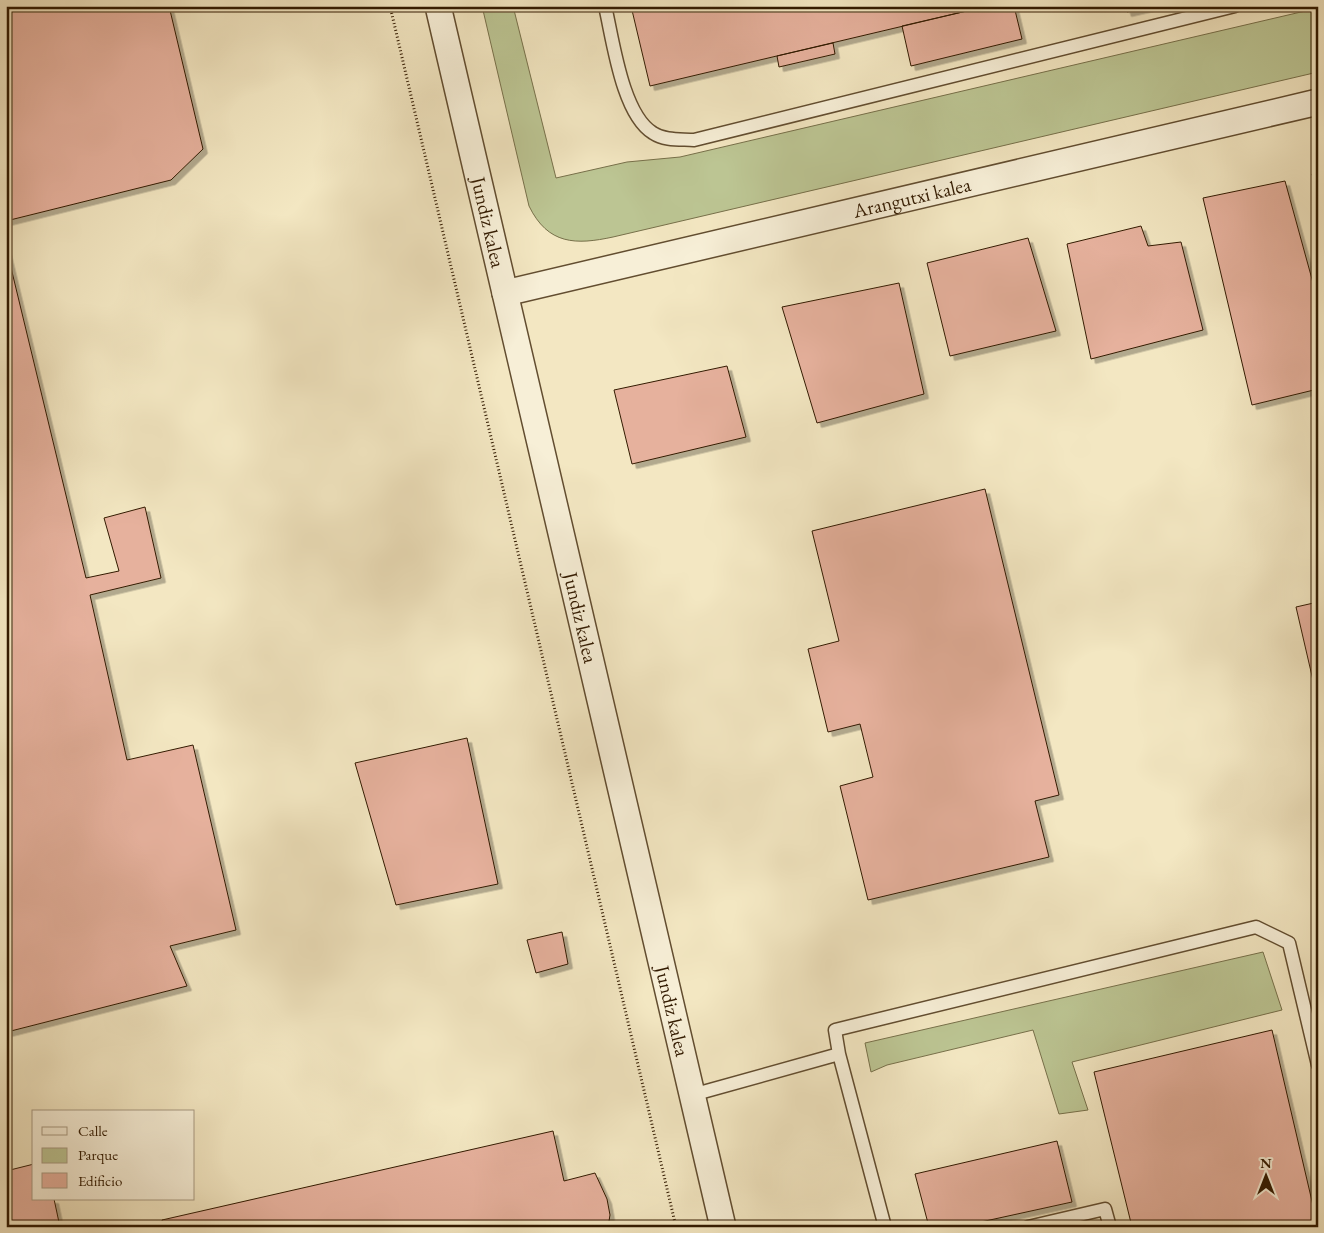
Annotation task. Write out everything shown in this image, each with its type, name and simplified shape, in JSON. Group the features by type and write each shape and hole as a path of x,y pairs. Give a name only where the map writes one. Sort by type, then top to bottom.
{"street":[{"name":"Jundiz kalea","path":"438,6 723,1227"},
{"name":"Arangutxi kalea","path":"505,292 1318,102"}],"lane":[{"path":"604,6 625,92 636,116 652,133 667,139 694,140 1234,6"},
{"path":"885,1227 839,1054 835,1030 1256,927 1289,943 1318,1065"},
{"path":"692,1095 839,1054"},
{"path":"1028,1227 1105,1209 1110,1227"}],"path":[{"path":"390,6 676,1227"}],"green space":[{"path":"482,6 513,6 556,178 627,162 680,157 1318,8 1318,72 600,240 575,241 554,235 537,219 529,206"},
{"path":"1263,952 1282,1010 1072,1062 1088,1110 1059,1114 1033,1030 887,1065 871,1072 865,1043"}],"building":[{"path":"6,6 169,6 203,149 171,180 6,221"},
{"path":"631,6 988,6 650,86"},
{"path":"988,6 1014,6 1022,39 911,66 902,26"},
{"path":"1125,6 1153,6 1127,12"},
{"path":"833,43 835,54 779,67 777,56"},
{"path":"1318,173 1318,195 1312,174"},
{"path":"1285,181 1318,301 1318,389 1252,405 1203,198"},
{"path":"1141,226 1148,246 1181,242 1203,330 1091,359 1067,244"},
{"path":"1028,238 1056,331 950,356 927,263"},
{"path":"6,247 86,578 119,571 104,518 145,507 161,578 90,595 127,760 193,745 236,930 170,946 187,986 7,1032"},
{"path":"899,283 924,394 817,423 782,307"},
{"path":"727,366 746,437 632,464 614,390"},
{"path":"985,489 1059,795 1035,801 1049,857 868,900 840,786 873,777 860,724 828,732 808,649 839,641 812,531"},
{"path":"1318,602 1318,702 1296,607"},
{"path":"467,738 498,884 396,905 355,763"},
{"path":"562,932 568,964 536,973 527,940"},
{"path":"1272,1030 1318,1227 1132,1227 1094,1072"},
{"path":"553,1131 564,1181 595,1173 607,1199 610,1215 608,1227 163,1227 162,1220"},
{"path":"1057,1141 1072,1202 958,1227 929,1227 915,1174"},
{"path":"32,1164 32,1200 54,1200 60,1227 6,1227 6,1171"}]}
